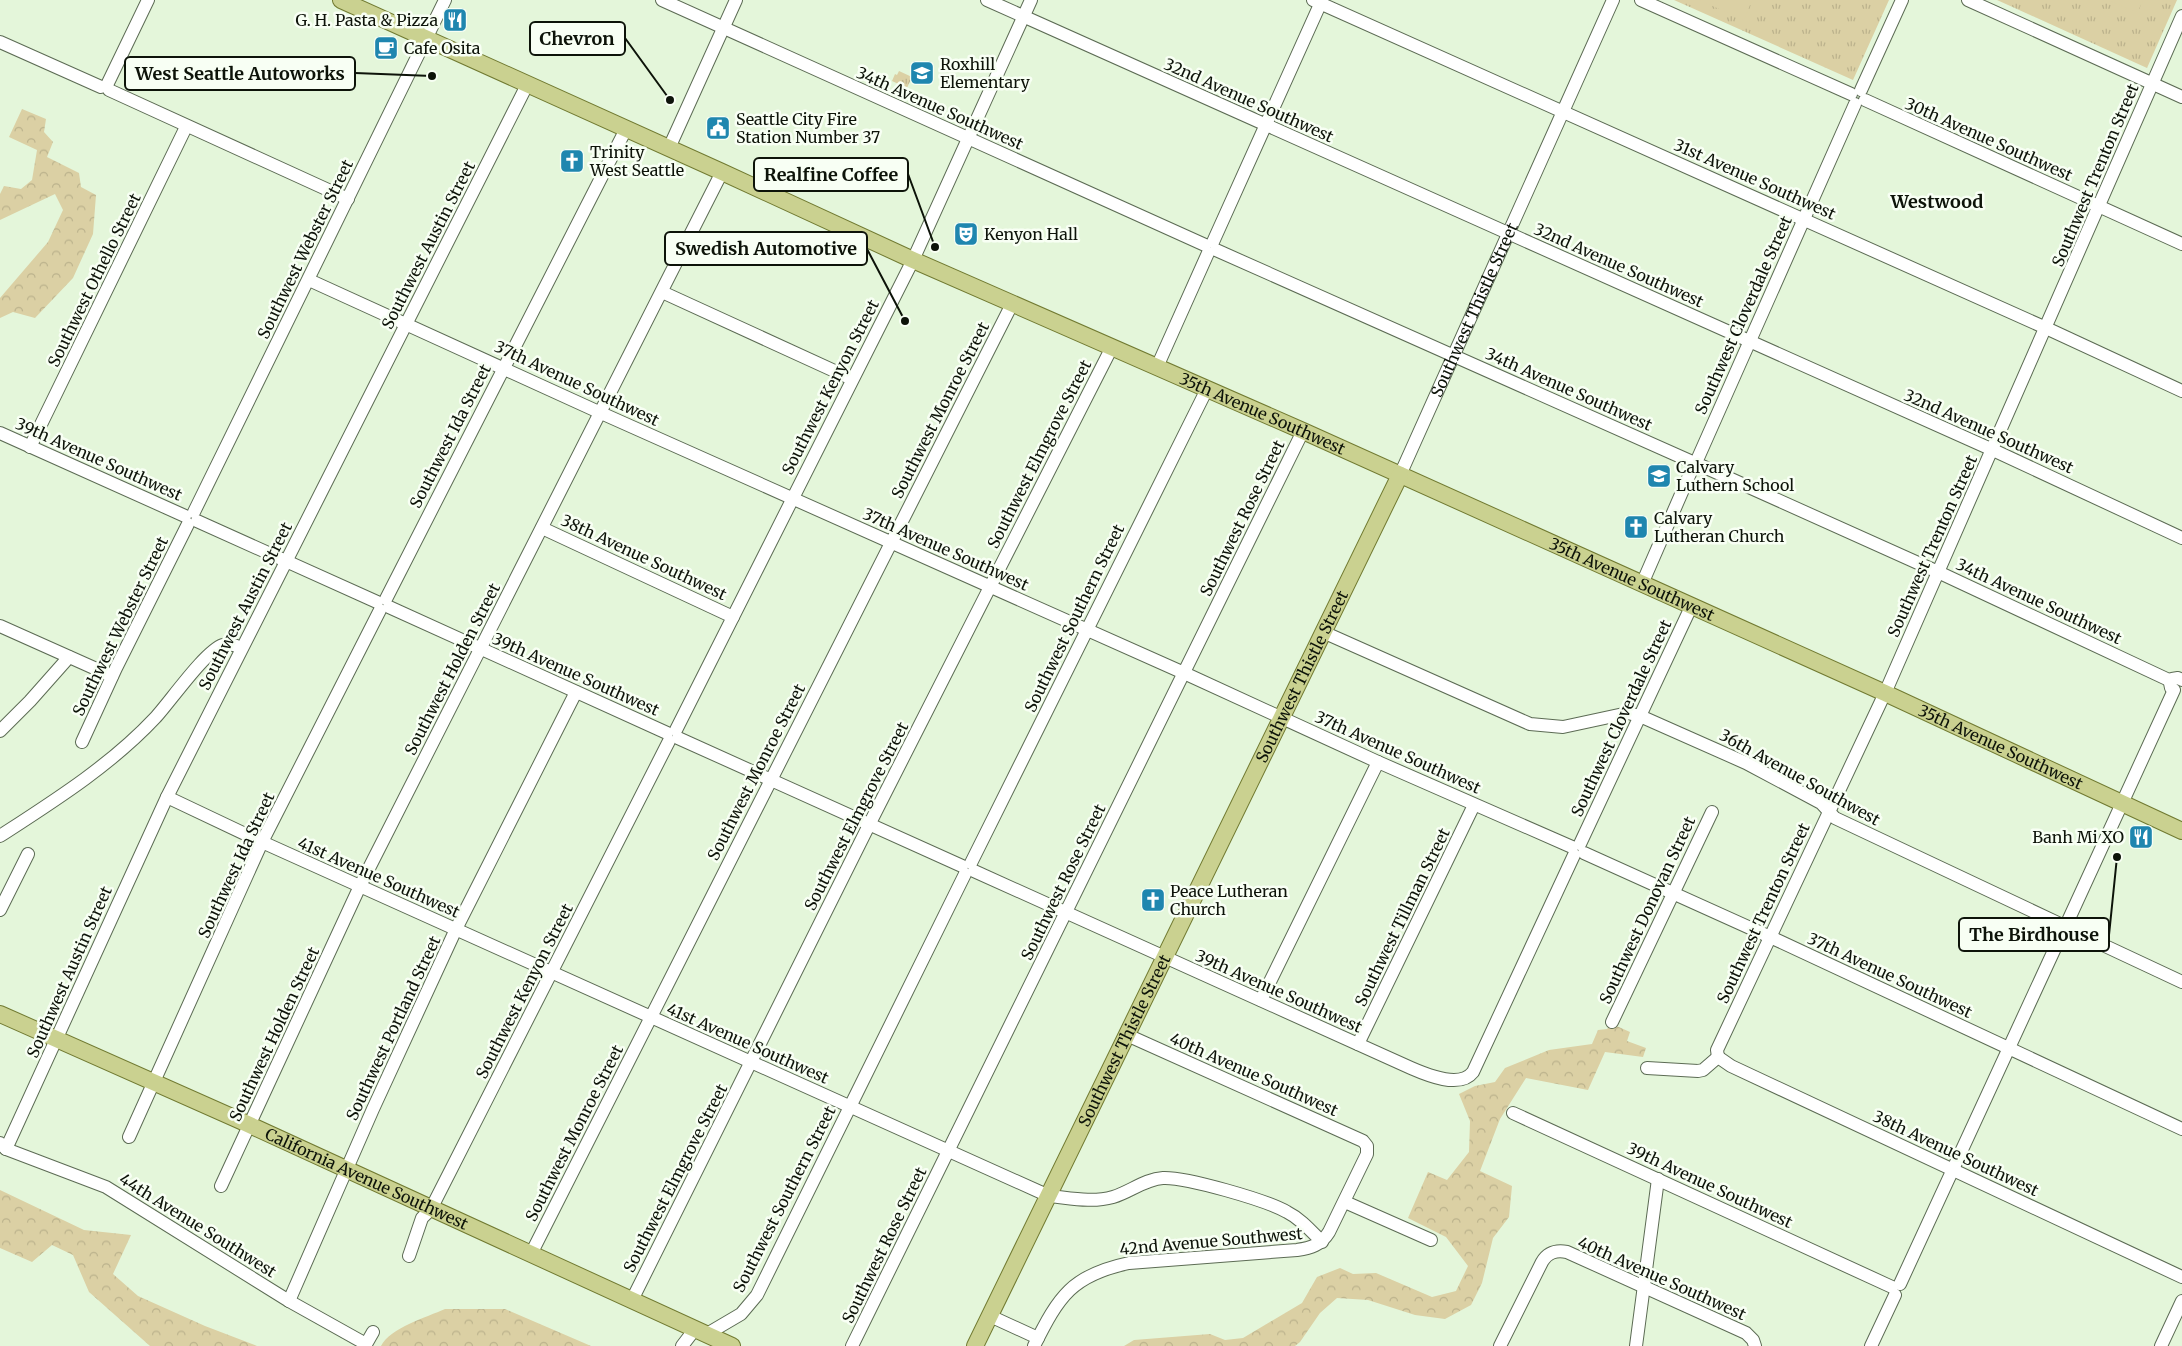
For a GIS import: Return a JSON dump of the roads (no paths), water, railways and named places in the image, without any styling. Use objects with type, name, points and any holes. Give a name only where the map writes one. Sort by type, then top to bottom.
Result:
[{"type":"main road","name":"35th Avenue Southwest","points":[[340,0],[913,260],[1207,388],[1885,693],[2182,831]]},
{"type":"main road","name":"Southwest Thistle Street","points":[[975,1346],[1400,476]]},
{"type":"main road","name":"California Avenue Southwest","points":[[0,1014],[250,1125],[732,1346]]},
{"type":"street","points":[[106,87],[148,0]]},
{"type":"street","name":"Southwest Webster Street","points":[[82,742],[112,676],[309,280],[445,0]]},
{"type":"street","name":"34th Avenue Southwest","points":[[662,0],[2178,681]]},
{"type":"street","points":[[669,148],[736,0]]},
{"type":"street","name":"32nd Avenue Southwest","points":[[987,0],[1993,450],[2182,538]]},
{"type":"street","name":"Southwest Kenyon Street","points":[[409,1256],[422,1218],[431,1209],[673,736],[913,260],[1031,0]]},
{"type":"street","name":"Southwest Thistle Street","points":[[1400,476],[1613,0]]},
{"type":"street","name":"30th Avenue Southwest","points":[[1641,0],[2182,244]]},
{"type":"street","name":"Southwest Cloverdale Street","points":[[1642,584],[1902,0]]},
{"type":"street","points":[[1968,0],[2182,96]]},
{"type":"street","points":[[1157,367],[1266,125],[1318,1]]},
{"type":"street","name":"31st Avenue Southwest","points":[[1318,1],[2182,390]]},
{"type":"street","name":"Southwest Trenton Street","points":[[1718,1057],[1717,1050],[1885,693],[2182,16]]},
{"type":"street","points":[[0,42],[106,87],[186,127],[348,199]]},
{"type":"street","name":"Southwest Austin Street","points":[[2,1147],[56,1039],[167,796],[527,85]]},
{"type":"street","name":"Southwest Othello Street","points":[[30,447],[186,127]]},
{"type":"street","name":"Southwest Ida Street","points":[[129,1138],[262,842],[626,129]]},
{"type":"street","name":"Southwest Holden Street","points":[[221,1186],[360,886],[722,172]]},
{"type":"street","name":"37th Avenue Southwest","points":[[309,280],[890,543],[990,586],[1378,762],[1674,893],[2182,1129]]},
{"type":"street","points":[[662,292],[852,379]]},
{"type":"street","name":"Southwest Monroe Street","points":[[530,1254],[1012,304]]},
{"type":"street","name":"Southwest Elmgrove Street","points":[[632,1300],[869,824],[1112,348]]},
{"type":"street","name":"Southwest Southern Street","points":[[682,1346],[701,1332],[742,1314],[757,1295],[1085,630],[1207,388]]},
{"type":"street","name":"Southwest Rose Street","points":[[852,1346],[1303,431]]},
{"type":"street","name":"39th Avenue Southwest","points":[[0,433],[1358,1044],[1429,1075],[1446,1079],[1465,1079]]},
{"type":"street","name":"38th Avenue Southwest","points":[[542,528],[733,616]]},
{"type":"street","name":"Southwest Cloverdale Street","points":[[1465,1079],[1473,1072],[1691,607]]},
{"type":"street","points":[[0,626],[112,676]]},
{"type":"street","name":"36th Avenue Southwest","points":[[1323,632],[1530,724],[1563,727],[1628,713],[1640,716],[1746,763],[1821,804],[1835,818],[2182,982]]},
{"type":"street","points":[[0,836],[81,781],[127,745],[155,718],[208,657],[220,646],[231,644],[242,648]]},
{"type":"street","points":[[0,731],[69,658]]},
{"type":"street","points":[[1871,1346],[1895,1289],[2010,1048],[2178,681]]},
{"type":"street","name":"Southwest Portland Street","points":[[289,1301],[346,1170],[456,929],[576,692]]},
{"type":"street","points":[[1261,1000],[1378,762]]},
{"type":"street","name":"41st Avenue Southwest","points":[[167,796],[262,842],[1049,1196],[1093,1200],[1104,1199],[1123,1194],[1153,1180],[1182,1180],[1262,1202],[1287,1212],[1301,1222],[1322,1242]]},
{"type":"street","name":"Southwest Tillman Street","points":[[1358,1044],[1474,805]]},
{"type":"street","name":"Southwest Donovan Street","points":[[1612,1022],[1712,812]]},
{"type":"street","points":[[0,910],[28,854]]},
{"type":"street","name":"40th Avenue Southwest","points":[[1127,1034],[1364,1141],[1367,1154],[1345,1202]]},
{"type":"street","points":[[1648,1068],[1698,1071],[1703,1070],[1718,1057]]},
{"type":"street","name":"38th Avenue Southwest","points":[[1718,1057],[1731,1066],[2182,1276]]},
{"type":"street","name":"39th Avenue Southwest","points":[[1514,1113],[1895,1289]]},
{"type":"street","name":"44th Avenue Southwest","points":[[2,1147],[106,1187],[289,1301],[366,1345]]},
{"type":"street","points":[[1636,1346],[1642,1288],[1658,1179]]},
{"type":"street","points":[[1322,1242],[1345,1202],[1431,1240]]},
{"type":"street","name":"42nd Avenue Southwest","points":[[990,1316],[1036,1342],[1050,1313],[1069,1290],[1079,1282],[1110,1267],[1129,1263],[1297,1250],[1314,1247],[1322,1242]]},
{"type":"street","name":"40th Avenue Southwest","points":[[1500,1346],[1542,1262],[1556,1251],[1567,1252],[1642,1288],[1746,1333],[1754,1343]]},
{"type":"street","points":[[2162,1346],[2182,1301]]},
{"type":"street","points":[[366,1345],[373,1332]]},
{"type":"place","name":"G. H. Pasta & Pizza","points":[[455,20]]},
{"type":"place","name":"Cafe Osita","points":[[386,48]]},
{"type":"place","name":"Roxhill Elementary","points":[[922,73]]},
{"type":"place","name":"West Seattle Autoworks","points":[[432,76]]},
{"type":"place","name":"Chevron","points":[[670,100]]},
{"type":"place","name":"Seattle City Fire Station Number 37","points":[[718,128]]},
{"type":"place","name":"Trinity West Seattle","points":[[572,161]]},
{"type":"place","name":"Kenyon Hall","points":[[966,234]]},
{"type":"place","name":"Realfine Coffee","points":[[935,247]]},
{"type":"place","name":"Swedish Automotive","points":[[905,321]]},
{"type":"place","name":"Calvary Luthern School","points":[[1659,476]]},
{"type":"place","name":"Calvary Lutheran Church","points":[[1636,527]]},
{"type":"place","name":"Banh Mi XO","points":[[2141,837]]},
{"type":"place","name":"The Birdhouse","points":[[2117,857]]},
{"type":"place","name":"Peace Lutheran Church","points":[[1153,900]]},
{"type":"district","name":"Westwood","points":[[1937,202]]}]
